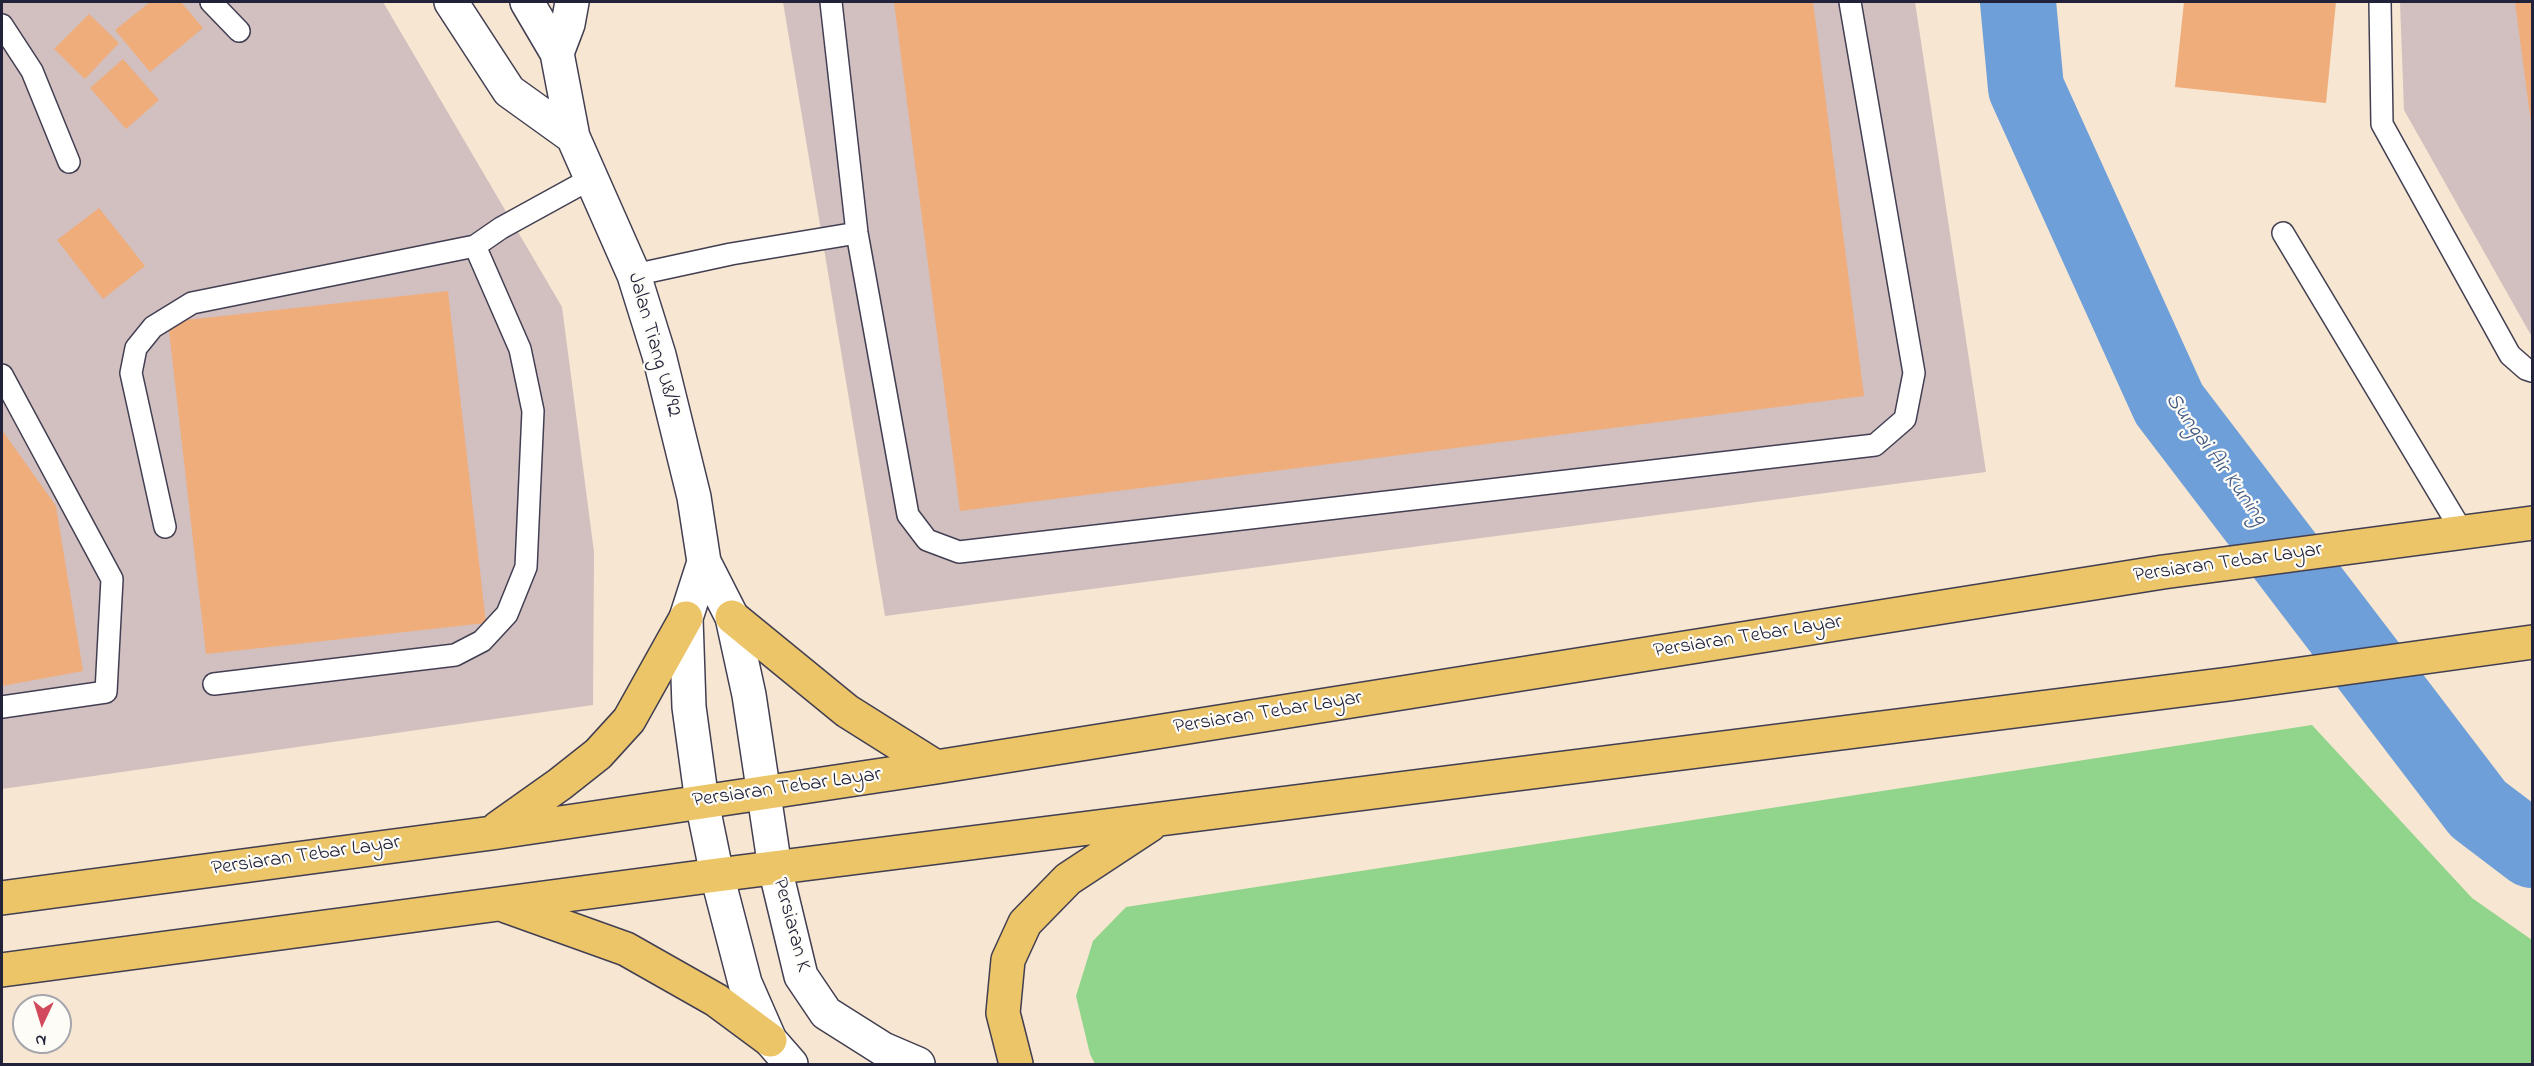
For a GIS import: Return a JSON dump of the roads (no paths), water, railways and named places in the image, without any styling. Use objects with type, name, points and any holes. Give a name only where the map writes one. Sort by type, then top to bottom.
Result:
[{"type":"main road","name":"Persiaran Tebar Layar","points":[[2,898],[492,833],[702,802],[936,767],[2163,572],[2532,523]]},
{"type":"main road","points":[[732,617],[847,711],[936,767]]},
{"type":"main road","points":[[492,833],[598,754],[629,720],[686,618]]},
{"type":"main road","points":[[2,970],[717,875],[2229,684],[2532,642]]},
{"type":"main road","points":[[1016,1065],[1003,1013],[1008,960],[1025,923],[1068,879],[1157,821]]},
{"type":"main road","points":[[501,904],[626,949],[716,1000],[770,1040]]},
{"type":"street","name":"Jalan Tiang U8/92","points":[[527,2],[557,53],[573,137],[634,275],[659,355],[679,435],[694,497],[704,562]]},
{"type":"street","points":[[557,53],[568,24],[572,2]]},
{"type":"street","name":"Jalan Tiang U8/92","points":[[458,4],[509,91],[573,137]]},
{"type":"street","points":[[704,562],[686,618],[689,707],[702,802],[717,875],[745,983],[770,1040],[791,1065]]},
{"type":"street","name":"Persiaran K","points":[[704,562],[732,617],[765,792],[775,868],[801,976],[826,1013],[883,1049],[918,1065]]},
{"type":"lane","points":[[211,2],[239,31]]},
{"type":"lane","points":[[831,2],[857,233],[908,515],[927,540],[959,552],[1875,445],[1905,419],[1914,373],[1850,2]]},
{"type":"lane","points":[[2380,2],[2382,124],[2510,355],[2526,369],[2532,371]]},
{"type":"lane","points":[[2,25],[32,71],[69,162]]},
{"type":"lane","points":[[165,527],[131,374],[136,348],[153,327],[192,303],[476,246],[501,228],[592,178]]},
{"type":"lane","points":[[634,275],[731,254],[857,233]]},
{"type":"lane","points":[[2283,233],[2447,535]]},
{"type":"lane","points":[[214,684],[455,655],[482,641],[507,614],[526,567],[533,411],[520,350],[476,246]]},
{"type":"lane","points":[[2,375],[112,579],[106,692],[2,707]]},
{"type":"waterway","name":"Sungai Air Kuning","points":[[2018,2],[2026,88],[2169,404],[2478,809],[2532,850]]}]
